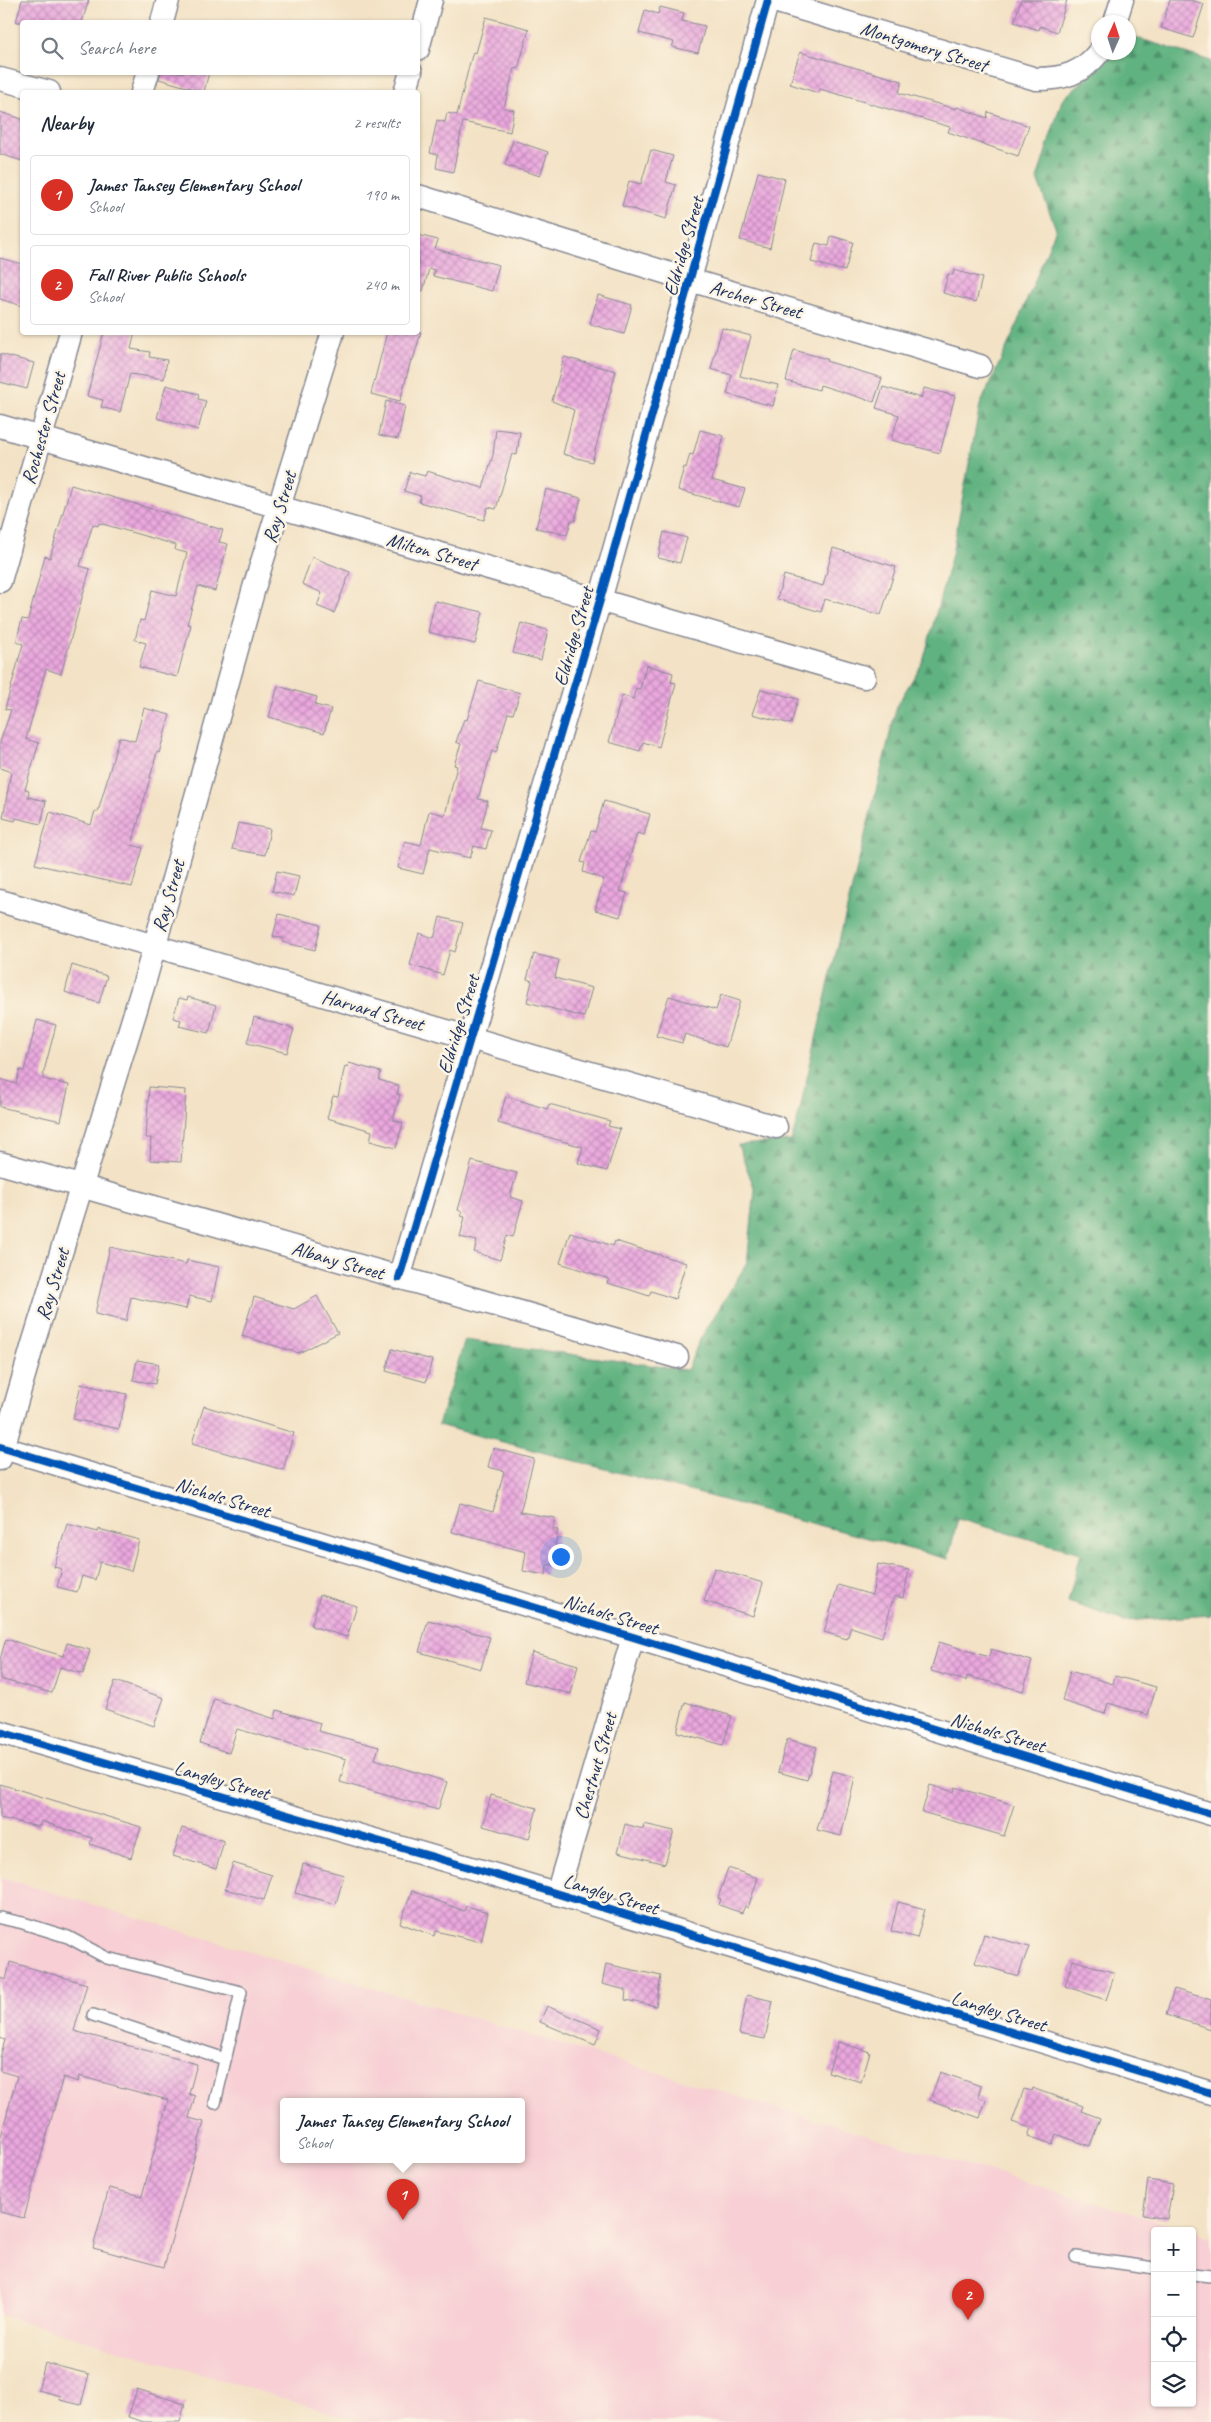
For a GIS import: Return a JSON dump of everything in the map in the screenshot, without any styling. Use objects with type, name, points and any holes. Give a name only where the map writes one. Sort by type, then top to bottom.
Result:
[{"type":"street","points":[[163,20],[168,0]]},
{"type":"street","points":[[420,42],[432,0]]},
{"type":"street","name":"Montgomery Street","points":[[769,0],[1026,77],[1052,79],[1078,72],[1093,60]]},
{"type":"street","name":"Eldridge Street","points":[[399,1278],[600,600],[769,0]]},
{"type":"street","points":[[1117,15],[1122,0]]},
{"type":"street","points":[[143,90],[147,75]]},
{"type":"street","points":[[406,90],[410,75]]},
{"type":"street","points":[[0,79],[41,90]]},
{"type":"street","name":"Archer Street","points":[[420,197],[690,280],[980,366]]},
{"type":"street","name":"Rochester Street","points":[[0,581],[70,335]]},
{"type":"street","name":"Ray Street","points":[[1,1451],[155,945],[254,588],[332,335]]},
{"type":"street","name":"Milton Street","points":[[0,426],[864,677]]},
{"type":"street","name":"Harvard Street","points":[[0,901],[776,1127]]},
{"type":"street","name":"Albany Street","points":[[0,1163],[677,1357]]},
{"type":"street","name":"Nichols Street","points":[[1,1451],[633,1637],[1211,1814]]},
{"type":"street","name":"Chestnut Street","points":[[557,1894],[633,1637]]},
{"type":"street","name":"Langley Street","points":[[0,1732],[557,1894],[1211,2093]]},
{"type":"lane","points":[[0,1918],[68,1937],[107,1958],[240,1992],[215,2104]]},
{"type":"lane","points":[[92,2015],[226,2059]]},
{"type":"lane","points":[[1076,2257],[1151,2267]]},
{"type":"lane","points":[[1196,2274],[1211,2276]]},
{"type":"shaded area","points":[[0,1877],[1177,2227],[1151,2227],[1151,2407],[1196,2407],[1196,2232],[1211,2237],[1211,2422],[363,2422],[0,2315]]},
{"type":"green space","points":[[1136,38],[1211,61],[1211,1615],[1124,1621],[1068,1602],[1080,1553],[958,1519],[948,1559],[438,1425],[465,1340],[687,1370],[699,1341],[747,1263],[755,1190],[738,1145],[791,1141],[797,1122],[828,986],[897,705],[923,662],[952,554],[980,405],[1012,336],[1056,229],[1037,179],[1062,100],[1105,60],[1136,60]]},
{"type":"building","points":[[22,0],[89,0],[83,20],[20,20],[20,22],[16,22]]},
{"type":"building","points":[[1021,0],[1067,0],[1057,32],[1040,26],[1039,30],[1014,22]]},
{"type":"building","points":[[1170,0],[1190,0],[1204,4],[1193,38],[1161,28]]},
{"type":"building","points":[[660,7],[684,13],[682,21],[705,26],[698,53],[672,47],[674,42],[639,33],[645,10],[658,14]]},
{"type":"building","points":[[486,17],[529,29],[518,69],[514,68],[504,108],[514,110],[510,132],[463,122],[453,172],[436,168],[438,155],[430,153],[437,120],[445,122],[447,113],[457,115],[473,52],[476,53]]},
{"type":"building","points":[[800,52],[902,81],[899,93],[956,109],[957,107],[987,118],[988,112],[1029,126],[1018,156],[948,132],[950,127],[820,89],[818,93],[790,84]]},
{"type":"building","points":[[160,75],[208,75],[204,90],[197,90],[159,79]]},
{"type":"building","points":[[0,112],[20,118],[20,160],[0,154]]},
{"type":"building","points":[[513,140],[548,152],[540,176],[505,165]]},
{"type":"building","points":[[651,150],[673,156],[666,182],[676,185],[666,219],[622,206],[629,181],[641,184]]},
{"type":"building","points":[[758,172],[785,179],[770,248],[740,240]]},
{"type":"building","points":[[420,236],[438,240],[435,249],[499,265],[492,291],[433,276],[435,270],[429,269],[423,291],[420,290]]},
{"type":"building","points":[[831,236],[853,242],[845,271],[811,262],[816,243],[829,246]]},
{"type":"building","points":[[0,258],[20,263],[20,305],[0,299]]},
{"type":"building","points":[[954,270],[982,278],[976,302],[943,293],[948,274],[953,275]]},
{"type":"building","points":[[598,295],[632,305],[624,334],[590,324]]},
{"type":"building","points":[[722,328],[751,336],[740,376],[778,385],[773,406],[727,394],[732,375],[711,369]]},
{"type":"building","points":[[421,332],[400,401],[371,394],[386,335],[420,335]]},
{"type":"building","points":[[103,335],[134,335],[131,349],[150,352],[149,357],[167,360],[164,379],[130,374],[120,412],[101,407],[103,400],[87,396]]},
{"type":"building","points":[[794,350],[882,378],[874,402],[820,385],[819,390],[786,381]]},
{"type":"building","points":[[0,354],[34,363],[27,389],[0,382]]},
{"type":"building","points":[[564,357],[616,371],[592,462],[563,454],[574,410],[552,401]]},
{"type":"building","points":[[166,385],[199,394],[198,399],[206,401],[198,430],[157,418]]},
{"type":"building","points":[[883,387],[921,398],[924,388],[955,396],[940,453],[891,440],[899,415],[876,408]]},
{"type":"building","points":[[386,401],[405,406],[398,439],[379,435]]},
{"type":"building","points":[[496,429],[520,432],[517,455],[512,454],[496,509],[488,507],[484,520],[419,502],[421,496],[404,491],[410,472],[425,476],[427,471],[483,488],[493,455]]},
{"type":"building","points":[[700,430],[724,436],[712,480],[745,489],[739,507],[678,490],[684,467],[686,468],[690,454],[693,455]]},
{"type":"building","points":[[71,485],[223,530],[219,542],[228,544],[215,591],[198,586],[187,624],[191,625],[177,677],[139,667],[146,643],[135,640],[140,620],[144,621],[152,590],[176,596],[187,553],[175,550],[176,545],[99,523],[98,526],[93,524],[80,566],[90,569],[61,674],[46,669],[26,739],[39,743],[25,789],[29,790],[28,797],[46,801],[41,824],[16,818],[15,821],[3,818],[11,772],[0,768],[0,742],[11,710],[5,709],[23,644],[16,642],[22,619],[28,620],[45,556],[50,558]]},
{"type":"building","points":[[546,489],[581,498],[575,521],[571,521],[567,535],[536,528]]},
{"type":"building","points":[[664,532],[687,538],[680,563],[658,558]]},
{"type":"building","points":[[833,548],[896,567],[881,615],[825,599],[821,612],[777,599],[784,575],[823,586]]},
{"type":"building","points":[[312,557],[350,572],[334,613],[317,606],[322,593],[302,584]]},
{"type":"building","points":[[435,601],[483,612],[475,644],[428,632]]},
{"type":"building","points":[[521,623],[548,630],[541,660],[513,653]]},
{"type":"building","points":[[646,665],[673,673],[671,682],[676,683],[659,747],[643,742],[640,751],[609,742],[622,695],[633,699],[636,688],[640,689]]},
{"type":"building","points":[[479,681],[520,693],[513,714],[508,713],[496,753],[492,751],[478,799],[488,801],[481,828],[491,830],[486,849],[474,846],[470,858],[430,848],[423,874],[398,868],[405,841],[421,845],[429,811],[445,815],[457,766],[454,765],[461,744],[456,742],[464,719],[467,720]]},
{"type":"building","points":[[278,686],[317,697],[315,705],[331,709],[324,733],[269,717]]},
{"type":"building","points":[[761,689],[798,699],[791,724],[752,714]]},
{"type":"building","points":[[144,708],[170,715],[159,753],[157,752],[132,845],[143,848],[132,887],[35,864],[50,812],[91,825],[95,811],[98,812],[119,737],[135,741]]},
{"type":"building","points":[[604,801],[650,814],[644,835],[637,833],[620,891],[627,893],[620,917],[595,910],[604,879],[583,872],[585,863],[581,862],[591,831],[595,832]]},
{"type":"building","points":[[238,823],[270,829],[265,855],[232,849]]},
{"type":"building","points":[[277,871],[299,876],[294,896],[272,891]]},
{"type":"building","points":[[279,914],[321,925],[315,950],[282,942],[284,939],[273,936]]},
{"type":"building","points":[[440,917],[463,923],[455,952],[450,950],[443,975],[410,965],[419,933],[434,938]]},
{"type":"building","points":[[534,954],[559,960],[555,978],[592,988],[584,1017],[527,1002],[532,981],[527,979]]},
{"type":"building","points":[[72,965],[107,976],[99,1003],[65,992]]},
{"type":"building","points":[[721,995],[740,1001],[726,1047],[685,1034],[682,1043],[656,1036],[669,996],[716,1010]]},
{"type":"building","points":[[188,997],[216,1005],[209,1033],[179,1026],[181,1020],[173,1018],[179,998],[187,1000]]},
{"type":"building","points":[[254,1017],[294,1029],[287,1053],[247,1043]]},
{"type":"building","points":[[37,1020],[56,1025],[43,1079],[69,1085],[61,1121],[0,1107],[0,1079],[16,1084],[20,1070],[24,1071]]},
{"type":"building","points":[[349,1063],[381,1072],[379,1080],[399,1086],[397,1094],[400,1095],[393,1120],[403,1123],[396,1148],[370,1141],[372,1131],[327,1118],[333,1096],[338,1097],[345,1066],[348,1067]]},
{"type":"building","points":[[149,1087],[186,1090],[181,1162],[150,1160],[151,1138],[146,1138]]},
{"type":"building","points":[[506,1096],[547,1109],[549,1104],[610,1121],[608,1126],[620,1129],[607,1171],[578,1163],[583,1147],[498,1123]]},
{"type":"building","points":[[472,1161],[517,1173],[510,1197],[523,1201],[513,1237],[507,1235],[500,1260],[474,1252],[477,1241],[460,1237],[465,1217],[461,1216],[462,1212],[458,1210]]},
{"type":"building","points":[[570,1232],[613,1246],[615,1241],[686,1263],[675,1299],[651,1291],[649,1296],[607,1283],[609,1279],[560,1263]]},
{"type":"building","points":[[110,1247],[186,1264],[187,1260],[219,1267],[212,1301],[189,1296],[186,1309],[131,1297],[126,1321],[95,1314]]},
{"type":"building","points":[[317,1296],[338,1333],[299,1353],[242,1336],[254,1297],[294,1309]]},
{"type":"building","points":[[392,1349],[432,1360],[426,1382],[386,1371]]},
{"type":"building","points":[[137,1360],[159,1364],[155,1384],[133,1380]]},
{"type":"building","points":[[81,1384],[127,1394],[119,1429],[73,1419]]},
{"type":"building","points":[[204,1406],[294,1433],[283,1470],[192,1443]]},
{"type":"building","points":[[493,1448],[534,1459],[520,1512],[555,1518],[553,1529],[558,1530],[552,1565],[547,1565],[546,1575],[523,1571],[526,1552],[452,1532],[460,1503],[493,1512],[504,1471],[488,1467]]},
{"type":"building","points":[[67,1524],[98,1532],[99,1529],[139,1540],[131,1571],[100,1562],[95,1580],[82,1576],[77,1592],[57,1587],[62,1569],[54,1567]]},
{"type":"building","points":[[878,1564],[909,1570],[903,1598],[894,1596],[882,1637],[851,1627],[847,1639],[824,1632],[838,1585],[872,1595]]},
{"type":"building","points":[[714,1568],[763,1583],[753,1616],[704,1601]]},
{"type":"building","points":[[320,1595],[357,1606],[347,1637],[311,1626]]},
{"type":"building","points":[[428,1620],[490,1637],[481,1669],[419,1652]]},
{"type":"building","points":[[6,1639],[63,1656],[67,1643],[90,1650],[83,1674],[60,1667],[52,1693],[0,1679],[0,1659]]},
{"type":"building","points":[[939,1642],[989,1657],[991,1649],[1032,1661],[1023,1691],[967,1676],[966,1681],[931,1671]]},
{"type":"building","points":[[532,1652],[578,1665],[571,1694],[524,1682]]},
{"type":"building","points":[[1070,1671],[1113,1684],[1115,1676],[1156,1687],[1148,1715],[1108,1703],[1105,1714],[1062,1701]]},
{"type":"building","points":[[115,1681],[164,1698],[154,1726],[105,1709]]},
{"type":"building","points":[[214,1699],[275,1719],[277,1710],[320,1723],[318,1731],[379,1747],[375,1759],[447,1782],[438,1810],[340,1782],[346,1759],[237,1729],[229,1753],[200,1743]]},
{"type":"building","points":[[685,1702],[732,1716],[723,1745],[677,1732]]},
{"type":"building","points":[[787,1739],[817,1747],[807,1780],[778,1772]]},
{"type":"building","points":[[833,1771],[855,1777],[841,1836],[817,1830]]},
{"type":"building","points":[[0,1784],[141,1827],[131,1858],[90,1844],[92,1838],[41,1821],[39,1827],[0,1818]]},
{"type":"building","points":[[930,1785],[954,1792],[955,1787],[1014,1805],[1004,1836],[922,1812]]},
{"type":"building","points":[[491,1795],[537,1808],[529,1839],[483,1826]]},
{"type":"building","points":[[625,1824],[643,1829],[644,1824],[674,1831],[665,1864],[618,1852]]},
{"type":"building","points":[[182,1828],[224,1841],[216,1869],[173,1856]]},
{"type":"building","points":[[233,1863],[272,1875],[264,1900],[225,1889]]},
{"type":"building","points":[[303,1864],[344,1875],[336,1904],[295,1893]]},
{"type":"building","points":[[728,1868],[758,1878],[748,1908],[745,1906],[742,1913],[719,1905],[721,1899],[718,1898]]},
{"type":"building","points":[[412,1891],[464,1911],[466,1906],[488,1912],[481,1942],[436,1931],[434,1936],[400,1923]]},
{"type":"building","points":[[898,1902],[925,1909],[917,1938],[891,1931]]},
{"type":"building","points":[[984,1934],[1029,1947],[1018,1976],[975,1963]]},
{"type":"building","points":[[1073,1960],[1115,1973],[1106,2000],[1065,1986]]},
{"type":"building","points":[[10,1962],[87,1984],[74,2031],[197,2064],[189,2094],[195,2096],[189,2118],[204,2122],[164,2267],[93,2248],[109,2188],[142,2196],[168,2100],[79,2076],[78,2082],[63,2077],[24,2218],[0,2212],[0,2140],[17,2076],[0,2071],[0,2058],[5,2040],[0,2038],[0,1978],[6,1980]]},
{"type":"building","points":[[606,1964],[661,1976],[656,2006],[625,2000],[626,1990],[602,1984]]},
{"type":"building","points":[[1174,1989],[1211,2000],[1211,2029],[1166,2015]]},
{"type":"building","points":[[747,1995],[773,2001],[765,2039],[739,2034]]},
{"type":"building","points":[[547,2006],[601,2029],[595,2045],[540,2022]]},
{"type":"building","points":[[838,2042],[870,2052],[861,2082],[828,2072]]},
{"type":"building","points":[[940,2072],[981,2086],[978,2097],[986,2100],[980,2118],[930,2100]]},
{"type":"building","points":[[1032,2088],[1083,2106],[1081,2111],[1100,2118],[1090,2146],[1056,2134],[1052,2144],[1028,2136],[1031,2128],[1012,2122],[1024,2089],[1031,2091]]},
{"type":"building","points":[[1148,2180],[1173,2184],[1167,2219],[1143,2215]]},
{"type":"building","points":[[45,2363],[89,2374],[81,2405],[60,2400],[61,2396],[38,2390]]},
{"type":"building","points":[[137,2389],[185,2404],[180,2422],[144,2422],[128,2417]]},
{"type":"cycle path","points":[[399,1278],[600,600],[768,0]]},
{"type":"cycle path","points":[[0,1447],[633,1637],[1211,1814]]},
{"type":"cycle path","points":[[0,1732],[499,1876],[1211,2093]]},
{"type":"place","name":"James Tansey Elementary School","points":[[403,2220]]},
{"type":"place","name":"Fall River Public Schools","points":[[968,2320]]}]
